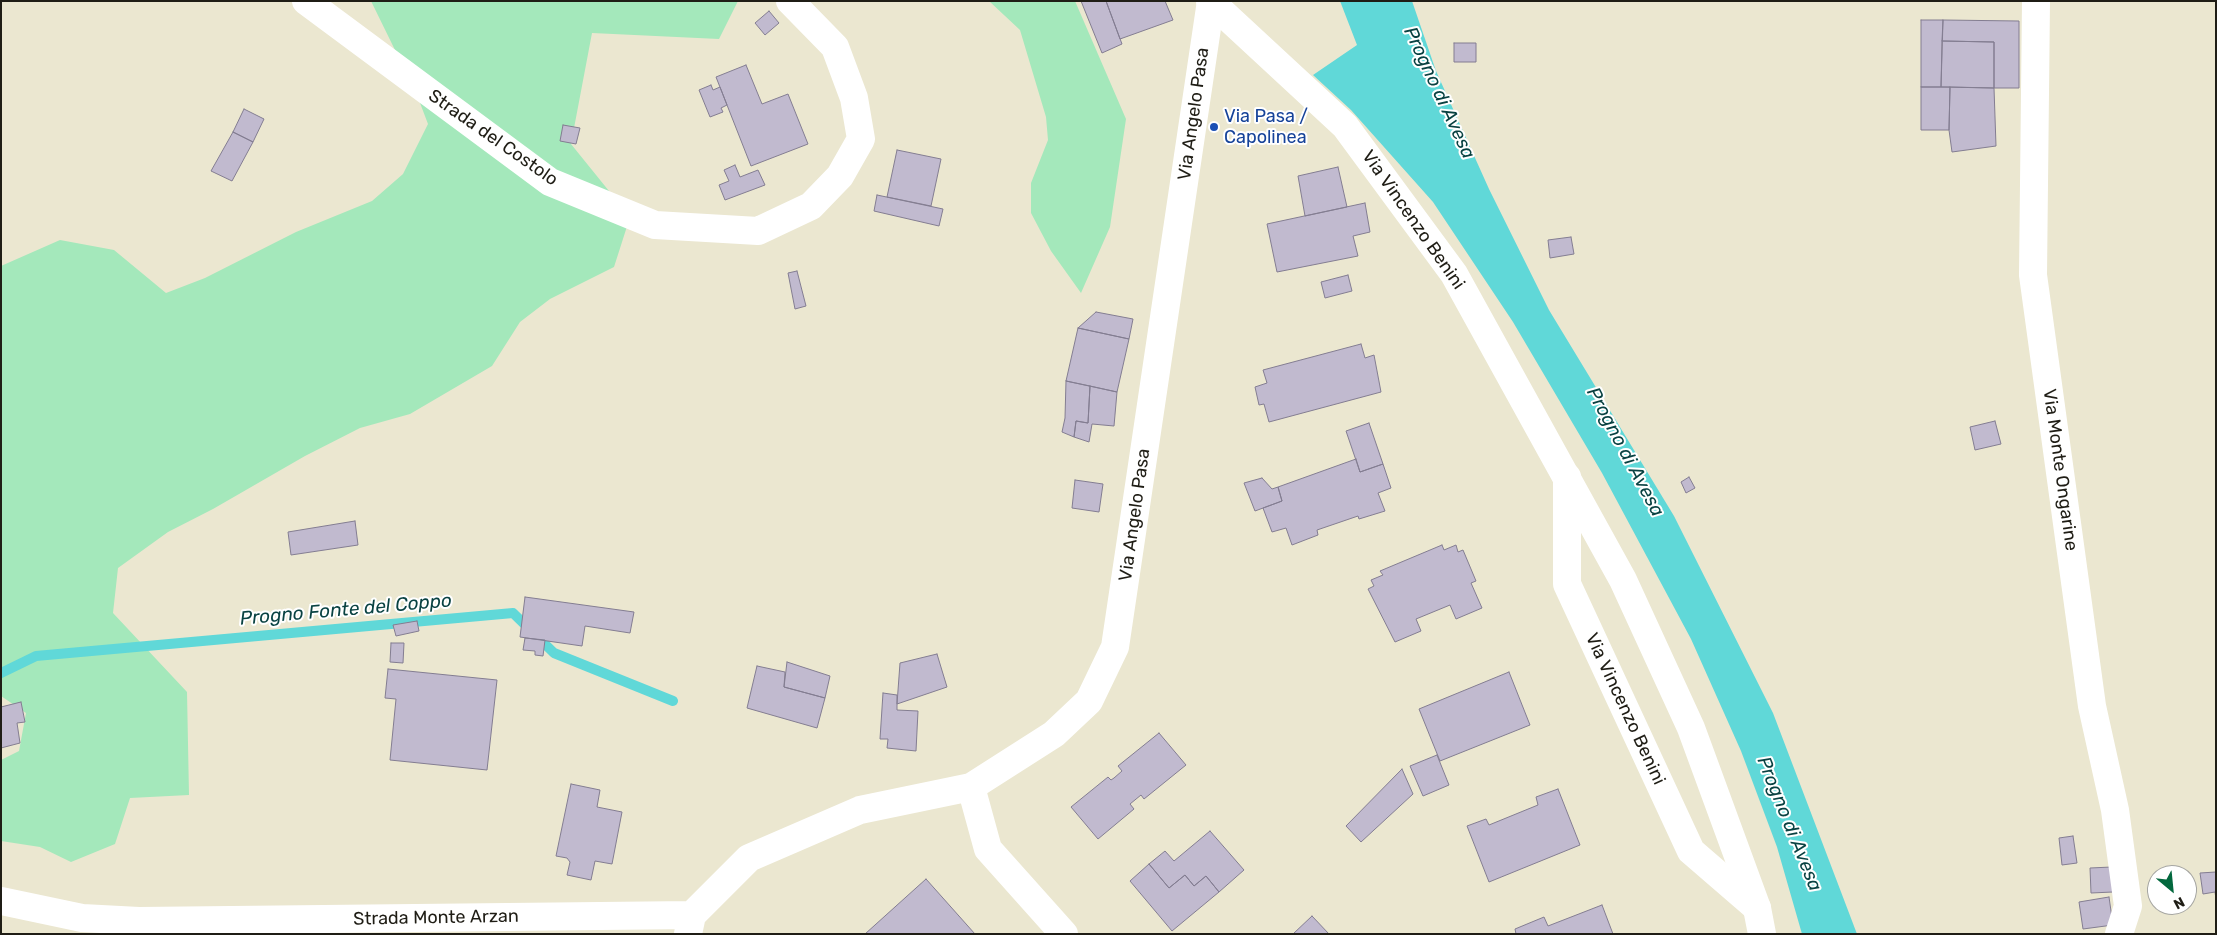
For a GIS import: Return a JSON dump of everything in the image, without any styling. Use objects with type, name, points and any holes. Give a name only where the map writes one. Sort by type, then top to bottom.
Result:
[{"type":"street","name":"Strada del Costolo","points":[[306,1],[550,182],[655,225],[758,230],[811,206],[840,176],[861,139],[854,98],[835,47],[790,1]]},
{"type":"street","name":"Via Vincenzo Benini","points":[[1210,1],[1345,126],[1454,274],[1623,580],[1691,728],[1760,921]]},
{"type":"street","name":"Via Angelo Pasa","points":[[971,787],[1054,734],[1089,701],[1115,647],[1210,1]]},
{"type":"street","name":"Via Monte Ongarine","points":[[2036,1],[2033,275],[2092,706],[2115,810],[2128,906],[2119,934]]},
{"type":"street","name":"Via Vincenzo Benini","points":[[1567,477],[1567,584],[1691,851],[1760,921]]},
{"type":"street","name":"Strada Monte Arzan","points":[[1,901],[82,918],[139,921],[690,925],[749,858],[860,810],[971,787]]},
{"type":"street","points":[[971,787],[988,849],[1064,934]]},
{"type":"green space","points":[[371,1],[738,1],[719,39],[592,33],[571,144],[630,217],[614,267],[550,299],[520,322],[492,366],[410,414],[360,428],[305,456],[213,509],[168,532],[118,568],[113,613],[187,692],[189,795],[130,798],[115,844],[71,862],[40,847],[1,841],[1,760],[19,751],[26,713],[1,696],[1,266],[60,240],[114,250],[166,293],[205,278],[296,232],[372,201],[403,174],[428,124],[417,95]]},
{"type":"green space","points":[[989,1],[1075,1],[1126,119],[1110,227],[1081,293],[1051,251],[1031,213],[1031,183],[1048,140],[1046,117],[1020,30]]},
{"type":"water","name":"Progno di Avesa","points":[[1340,1],[1412,1],[1436,71],[1489,189],[1549,310],[1674,516],[1773,713],[1857,934],[1802,934],[1777,847],[1741,751],[1691,639],[1602,473],[1513,322],[1433,202],[1351,110],[1313,75],[1357,45]]},
{"type":"building","points":[[1081,1],[1106,1],[1122,44],[1102,53]]},
{"type":"building","points":[[1106,1],[1165,1],[1173,20],[1120,39]]},
{"type":"building","points":[[769,11],[779,23],[765,35],[755,23]]},
{"type":"building","points":[[1921,20],[1943,20],[1941,87],[1921,87]]},
{"type":"building","points":[[1943,20],[2019,21],[2019,88],[1994,88],[1994,42],[1942,41]]},
{"type":"building","points":[[1942,41],[1994,42],[1994,88],[1941,87]]},
{"type":"building","points":[[1454,43],[1476,43],[1476,62],[1454,62]]},
{"type":"building","points":[[746,65],[762,104],[788,94],[808,144],[751,166],[716,77]]},
{"type":"building","points":[[711,85],[713,90],[720,87],[727,105],[721,108],[723,112],[710,117],[699,90]]},
{"type":"building","points":[[1921,87],[1950,87],[1949,130],[1921,130]]},
{"type":"building","points":[[1950,87],[1994,88],[1996,146],[1952,152],[1949,130]]},
{"type":"building","points":[[244,109],[264,119],[253,142],[233,132]]},
{"type":"building","points":[[563,125],[580,128],[576,144],[560,141]]},
{"type":"building","points":[[233,132],[253,142],[232,181],[211,171]]},
{"type":"building","points":[[897,150],[941,159],[931,206],[887,197]]},
{"type":"building","points":[[735,165],[740,177],[758,170],[765,185],[725,200],[719,185],[729,181],[724,170]]},
{"type":"building","points":[[1338,167],[1347,207],[1305,216],[1298,176]]},
{"type":"building","points":[[877,195],[943,209],[939,226],[874,211]]},
{"type":"building","points":[[1365,203],[1370,232],[1353,236],[1358,256],[1277,272],[1267,224]]},
{"type":"building","points":[[1571,237],[1574,254],[1550,258],[1548,240]]},
{"type":"building","points":[[797,271],[806,306],[795,309],[788,273]]},
{"type":"building","points":[[1348,275],[1352,291],[1325,298],[1321,282]]},
{"type":"building","points":[[1096,312],[1133,319],[1129,339],[1078,328]]},
{"type":"building","points":[[1078,328],[1129,339],[1117,392],[1066,381]]},
{"type":"building","points":[[1361,344],[1365,358],[1374,355],[1381,392],[1269,422],[1264,404],[1259,405],[1255,387],[1267,383],[1263,370]]},
{"type":"building","points":[[1066,381],[1090,386],[1088,423],[1076,421],[1074,437],[1062,432],[1065,418]]},
{"type":"building","points":[[1090,386],[1117,392],[1114,426],[1092,424],[1089,442],[1074,437],[1076,421],[1088,423]]},
{"type":"building","points":[[1995,421],[2001,444],[1975,450],[1970,427]]},
{"type":"building","points":[[1369,423],[1383,464],[1360,472],[1346,431]]},
{"type":"building","points":[[1356,459],[1360,472],[1383,464],[1391,488],[1378,493],[1385,511],[1359,519],[1358,516],[1317,530],[1318,535],[1292,545],[1286,528],[1272,532],[1263,508],[1282,501],[1278,487]]},
{"type":"building","points":[[1689,477],[1695,488],[1686,493],[1681,482]]},
{"type":"building","points":[[1262,478],[1272,489],[1278,487],[1282,501],[1255,511],[1244,483]]},
{"type":"building","points":[[1075,480],[1103,484],[1099,512],[1072,508]]},
{"type":"building","points":[[355,521],[358,545],[291,555],[288,532]]},
{"type":"building","points":[[1442,545],[1444,550],[1456,545],[1458,552],[1463,550],[1476,581],[1471,583],[1482,608],[1456,619],[1450,605],[1416,619],[1421,631],[1395,642],[1368,589],[1374,586],[1371,580],[1383,575],[1380,571]]},
{"type":"building","points":[[525,597],[634,612],[630,633],[585,626],[582,646],[520,637]]},
{"type":"building","points":[[417,621],[419,631],[396,636],[393,625]]},
{"type":"building","points":[[525,638],[545,640],[543,656],[535,655],[535,651],[523,650]]},
{"type":"building","points":[[391,643],[404,643],[403,663],[390,662]]},
{"type":"building","points":[[937,654],[947,687],[897,704],[900,663]]},
{"type":"building","points":[[787,662],[830,676],[825,698],[784,687]]},
{"type":"building","points":[[757,666],[785,672],[784,687],[825,698],[817,728],[747,708]]},
{"type":"building","points":[[388,669],[497,680],[487,770],[390,760],[396,699],[385,698]]},
{"type":"building","points":[[1509,672],[1530,725],[1440,761],[1419,709]]},
{"type":"building","points":[[883,693],[897,695],[897,710],[918,711],[916,751],[887,748],[888,739],[880,739]]},
{"type":"building","points":[[21,702],[25,722],[17,723],[20,743],[1,748],[1,707]]},
{"type":"building","points":[[1159,733],[1186,765],[1144,799],[1141,795],[1130,804],[1134,809],[1098,839],[1071,807],[1108,777],[1111,780],[1114,778],[1122,771],[1118,766]]},
{"type":"building","points":[[1437,755],[1449,785],[1423,796],[1410,766]]},
{"type":"building","points":[[1402,769],[1413,794],[1361,842],[1346,826]]},
{"type":"building","points":[[571,784],[600,790],[597,807],[622,812],[612,864],[595,861],[591,880],[567,875],[570,862],[567,858],[556,856]]},
{"type":"building","points":[[1558,789],[1580,845],[1489,882],[1467,826],[1486,819],[1489,825],[1538,805],[1536,797]]},
{"type":"building","points":[[1210,831],[1244,870],[1219,892],[1206,876],[1194,886],[1185,875],[1169,888],[1149,864],[1165,851],[1174,861]]},
{"type":"building","points":[[2073,836],[2077,863],[2062,865],[2059,838]]},
{"type":"building","points":[[1149,864],[1169,888],[1185,875],[1194,886],[1206,876],[1219,892],[1172,931],[1130,881]]},
{"type":"building","points":[[2112,867],[2113,892],[2091,893],[2090,868]]},
{"type":"building","points":[[2216,872],[2216,899],[2215,892],[2203,894],[2200,873]]},
{"type":"building","points":[[926,879],[975,934],[865,934]]},
{"type":"building","points":[[2109,897],[2113,925],[2083,929],[2079,902]]},
{"type":"building","points":[[1602,905],[1613,934],[1516,934],[1515,929],[1544,917],[1548,926]]},
{"type":"building","points":[[1312,916],[1329,934],[1293,934]]},
{"type":"waterway","name":"Progno Fonte del Coppo","points":[[1,673],[36,656],[513,613],[554,653],[673,701]]},
{"type":"place","name":"Via Pasa / Capolinea","points":[[1214,127]]}]
